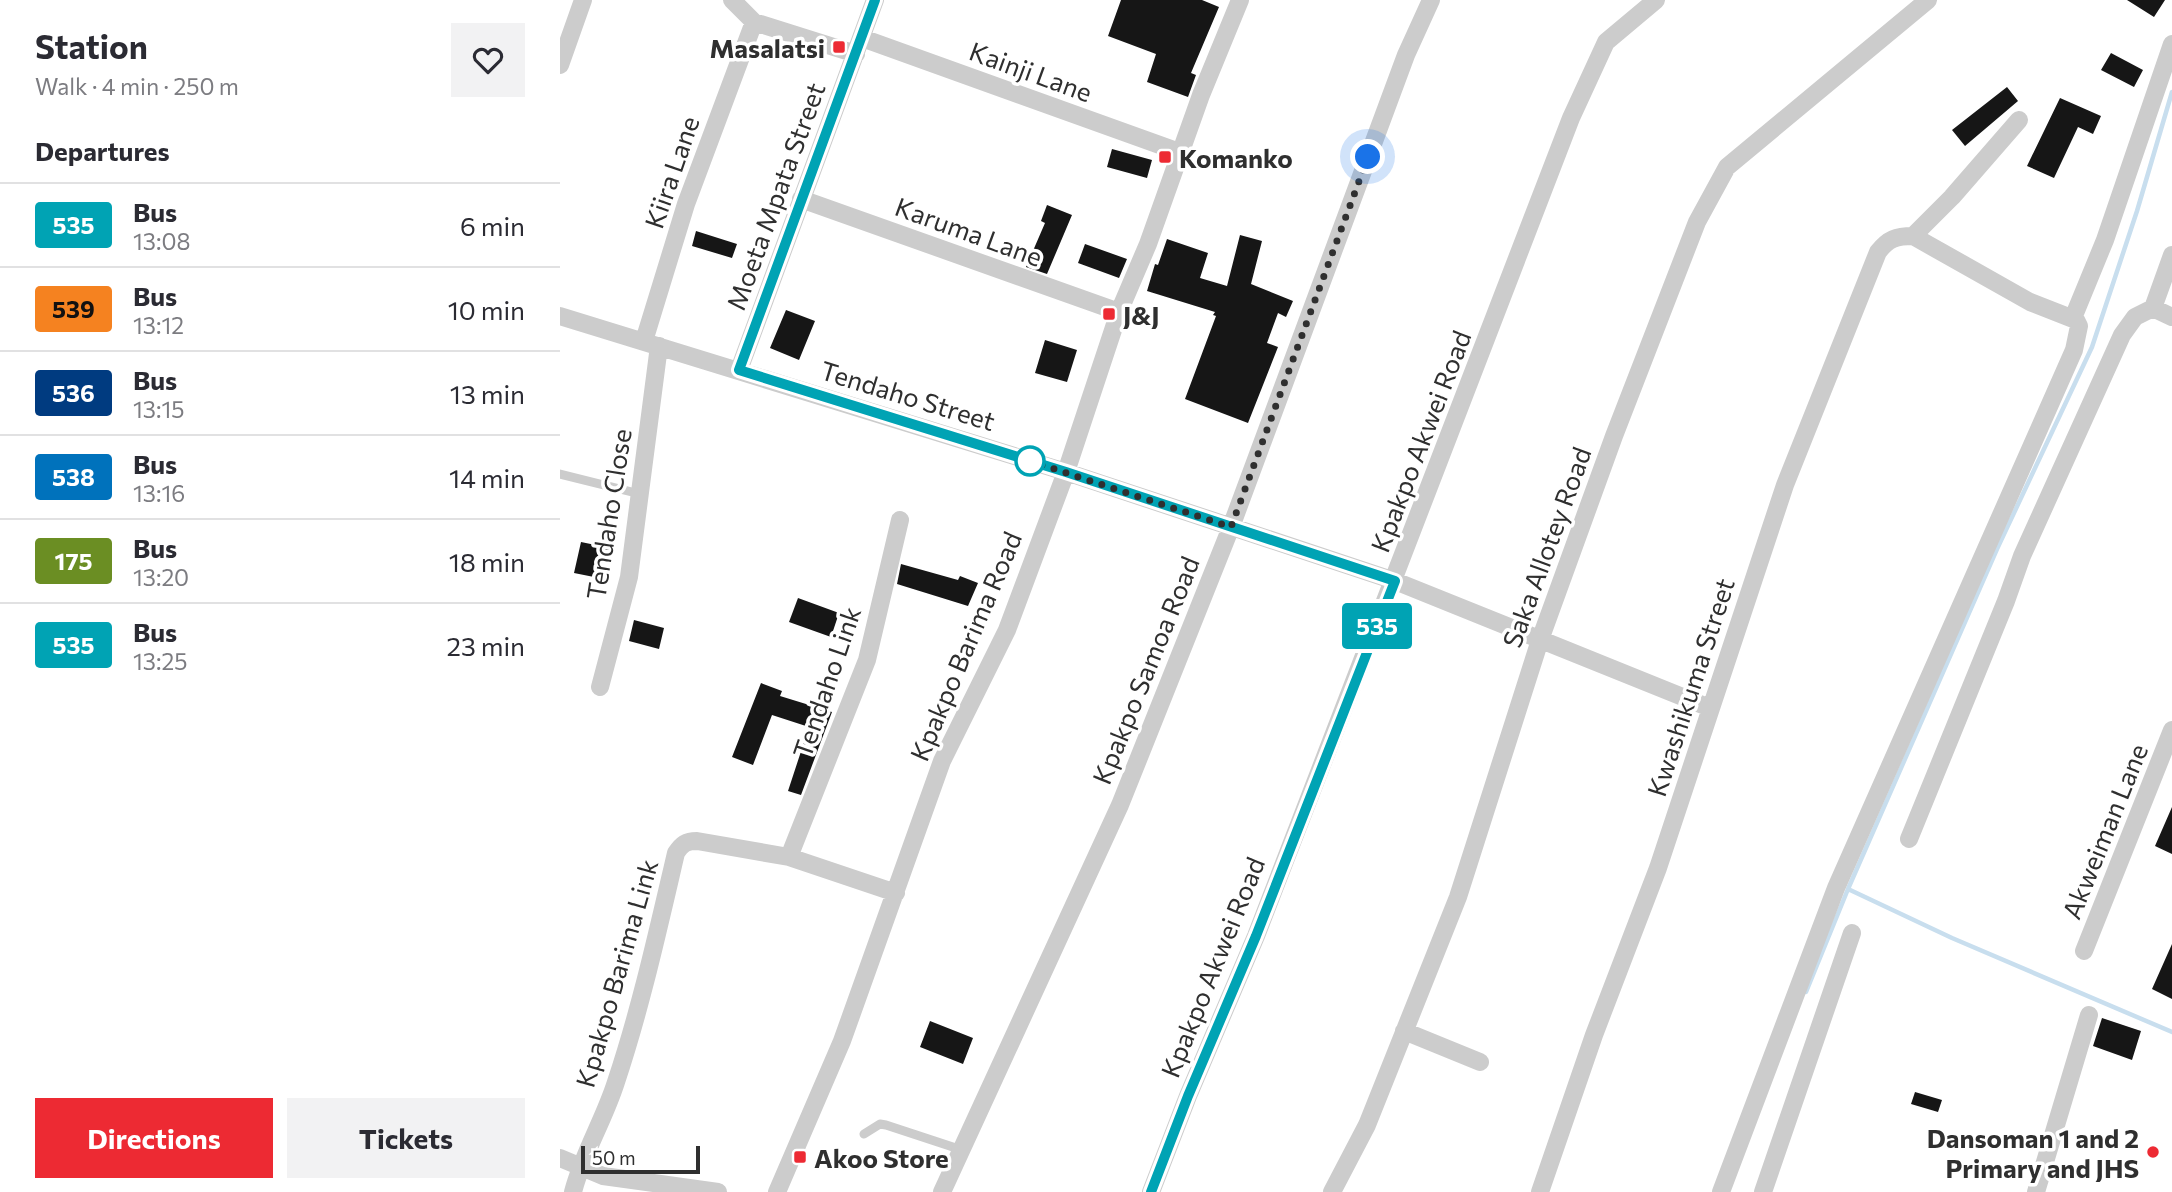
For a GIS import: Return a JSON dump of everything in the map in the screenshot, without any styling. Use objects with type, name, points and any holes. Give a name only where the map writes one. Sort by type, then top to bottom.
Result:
[{"type":"street","points":[[560,65],[583,0]]},
{"type":"street","points":[[732,0],[754,22]]},
{"type":"street","name":"Moeta Mpata Street","points":[[739,370],[875,0]]},
{"type":"street","name":"Kpakpo Barima Road","points":[[777,1192],[842,1041],[942,761],[1007,630],[1066,472],[1119,312],[1240,0]]},
{"type":"street","name":"Kpakpo Samoa Road","points":[[942,1192],[1120,805],[1231,527],[1406,55],[1431,0]]},
{"type":"street","name":"Kpakpo Akwei Road","points":[[1151,1192],[1188,1096],[1256,936],[1395,581],[1571,118],[1599,54],[1615,34],[1656,0]]},
{"type":"street","name":"Saka Allotey Road","points":[[1332,1192],[1367,1125],[1458,897],[1540,640],[1614,436],[1697,222],[1713,190],[1727,167],[1928,0]]},
{"type":"street","name":"Kainji Lane","points":[[754,22],[859,46],[1182,153]]},
{"type":"street","name":"Kiira Lane","points":[[652,343],[686,204],[754,22]]},
{"type":"street","points":[[2073,318],[2105,240],[2172,44]]},
{"type":"street","points":[[1721,1192],[1836,888],[2074,351],[2079,326],[2073,318],[2030,302],[1919,239],[2020,120]]},
{"type":"street","name":"Karuma Lane","points":[[801,200],[1119,312]]},
{"type":"street","name":"Kwashikuma Street","points":[[1540,1192],[1594,1035],[1658,868],[1785,485],[1878,252],[1886,242],[1898,236],[1919,239]]},
{"type":"street","points":[[1909,839],[2022,556],[2122,335],[2135,317],[2153,307],[2172,255]]},
{"type":"street","points":[[2153,307],[2172,317]]},
{"type":"street","name":"Tendaho Street","points":[[560,316],[1066,472],[1395,581],[1710,708]]},
{"type":"street","name":"Tendaho Close","points":[[600,687],[629,577],[640,494],[652,343]]},
{"type":"street","name":"Tendaho Link","points":[[789,857],[867,660],[900,520]]},
{"type":"street","name":"Akweiman Lane","points":[[2084,951],[2172,730]]},
{"type":"street","name":"Kpakpo Barima Link","points":[[573,1192],[580,1165],[619,1074],[637,1013],[676,853],[681,846],[688,841],[697,841],[789,857],[895,893]]},
{"type":"street","points":[[1763,1192],[1852,933]]},
{"type":"street","points":[[2036,1192],[2088,1014]]},
{"type":"street","points":[[1404,1031],[1480,1062]]},
{"type":"street","points":[[560,1158],[603,1176],[718,1192]]},
{"type":"lane","points":[[560,474],[640,494]]},
{"type":"lane","points":[[864,1133],[880,1124],[886,1125],[962,1150]]},
{"type":"building","points":[[1121,0],[1202,0],[1219,7],[1191,73],[1196,75],[1188,97],[1147,82],[1156,54],[1108,36]]},
{"type":"building","points":[[2127,0],[2165,0],[2154,17]]},
{"type":"building","points":[[2111,53],[2143,70],[2134,87],[2101,70]]},
{"type":"building","points":[[2007,87],[2018,101],[1965,146],[1952,130]]},
{"type":"building","points":[[2060,98],[2101,116],[2093,134],[2078,127],[2054,178],[2027,166]]},
{"type":"building","points":[[1112,149],[1152,160],[1147,178],[1107,167]]},
{"type":"building","points":[[1047,205],[1072,215],[1047,274],[1026,267],[1045,223],[1041,221]]},
{"type":"building","points":[[696,231],[737,244],[732,258],[692,246]]},
{"type":"building","points":[[1240,235],[1262,241],[1251,284],[1293,301],[1286,317],[1278,313],[1267,343],[1278,347],[1248,423],[1185,399],[1216,316],[1213,315],[1215,312],[1147,291],[1155,264],[1158,265],[1167,239],[1208,253],[1200,278],[1227,286]]},
{"type":"building","points":[[1085,244],[1127,259],[1119,278],[1078,263]]},
{"type":"building","points":[[786,310],[815,321],[799,360],[770,348]]},
{"type":"building","points":[[1045,340],[1077,350],[1067,382],[1035,373]]},
{"type":"building","points":[[581,542],[610,548],[604,579],[574,573]]},
{"type":"building","points":[[901,564],[958,580],[960,576],[978,583],[968,606],[897,584]]},
{"type":"building","points":[[798,598],[839,613],[831,637],[789,622]]},
{"type":"building","points":[[634,620],[664,628],[659,649],[629,641]]},
{"type":"building","points":[[761,683],[782,691],[780,696],[832,712],[801,795],[788,791],[809,727],[772,715],[753,765],[732,757]]},
{"type":"building","points":[[2172,807],[2172,854],[2155,846]]},
{"type":"building","points":[[2172,944],[2172,999],[2152,989]]},
{"type":"building","points":[[2102,1018],[2141,1031],[2132,1060],[2093,1046]]},
{"type":"building","points":[[930,1021],[973,1038],[963,1064],[920,1047]]},
{"type":"building","points":[[1915,1092],[1942,1100],[1938,1112],[1911,1104]]},
{"type":"waterway","points":[[1806,992],[1848,889],[1997,549],[2092,347],[2137,211],[2172,92]]},
{"type":"waterway","points":[[1848,889],[1952,938],[2172,1032]]},
{"type":"bus line","name":"535","points":[[875,0],[739,370],[1066,472],[1395,581],[1256,936],[1188,1096],[1151,1192]]},
{"type":"place","name":"Masalatsi","points":[[839,47]]},
{"type":"place","name":"Komanko","points":[[1165,157]]},
{"type":"place","name":"J&J","points":[[1109,314]]},
{"type":"place","name":"Dansoman 1 and 2 Primary and JHS","points":[[2153,1152]]},
{"type":"place","name":"Akoo Store","points":[[800,1157]]},
{"type":"route","points":[[1030,461],[1231,527],[1368,157]]}]
